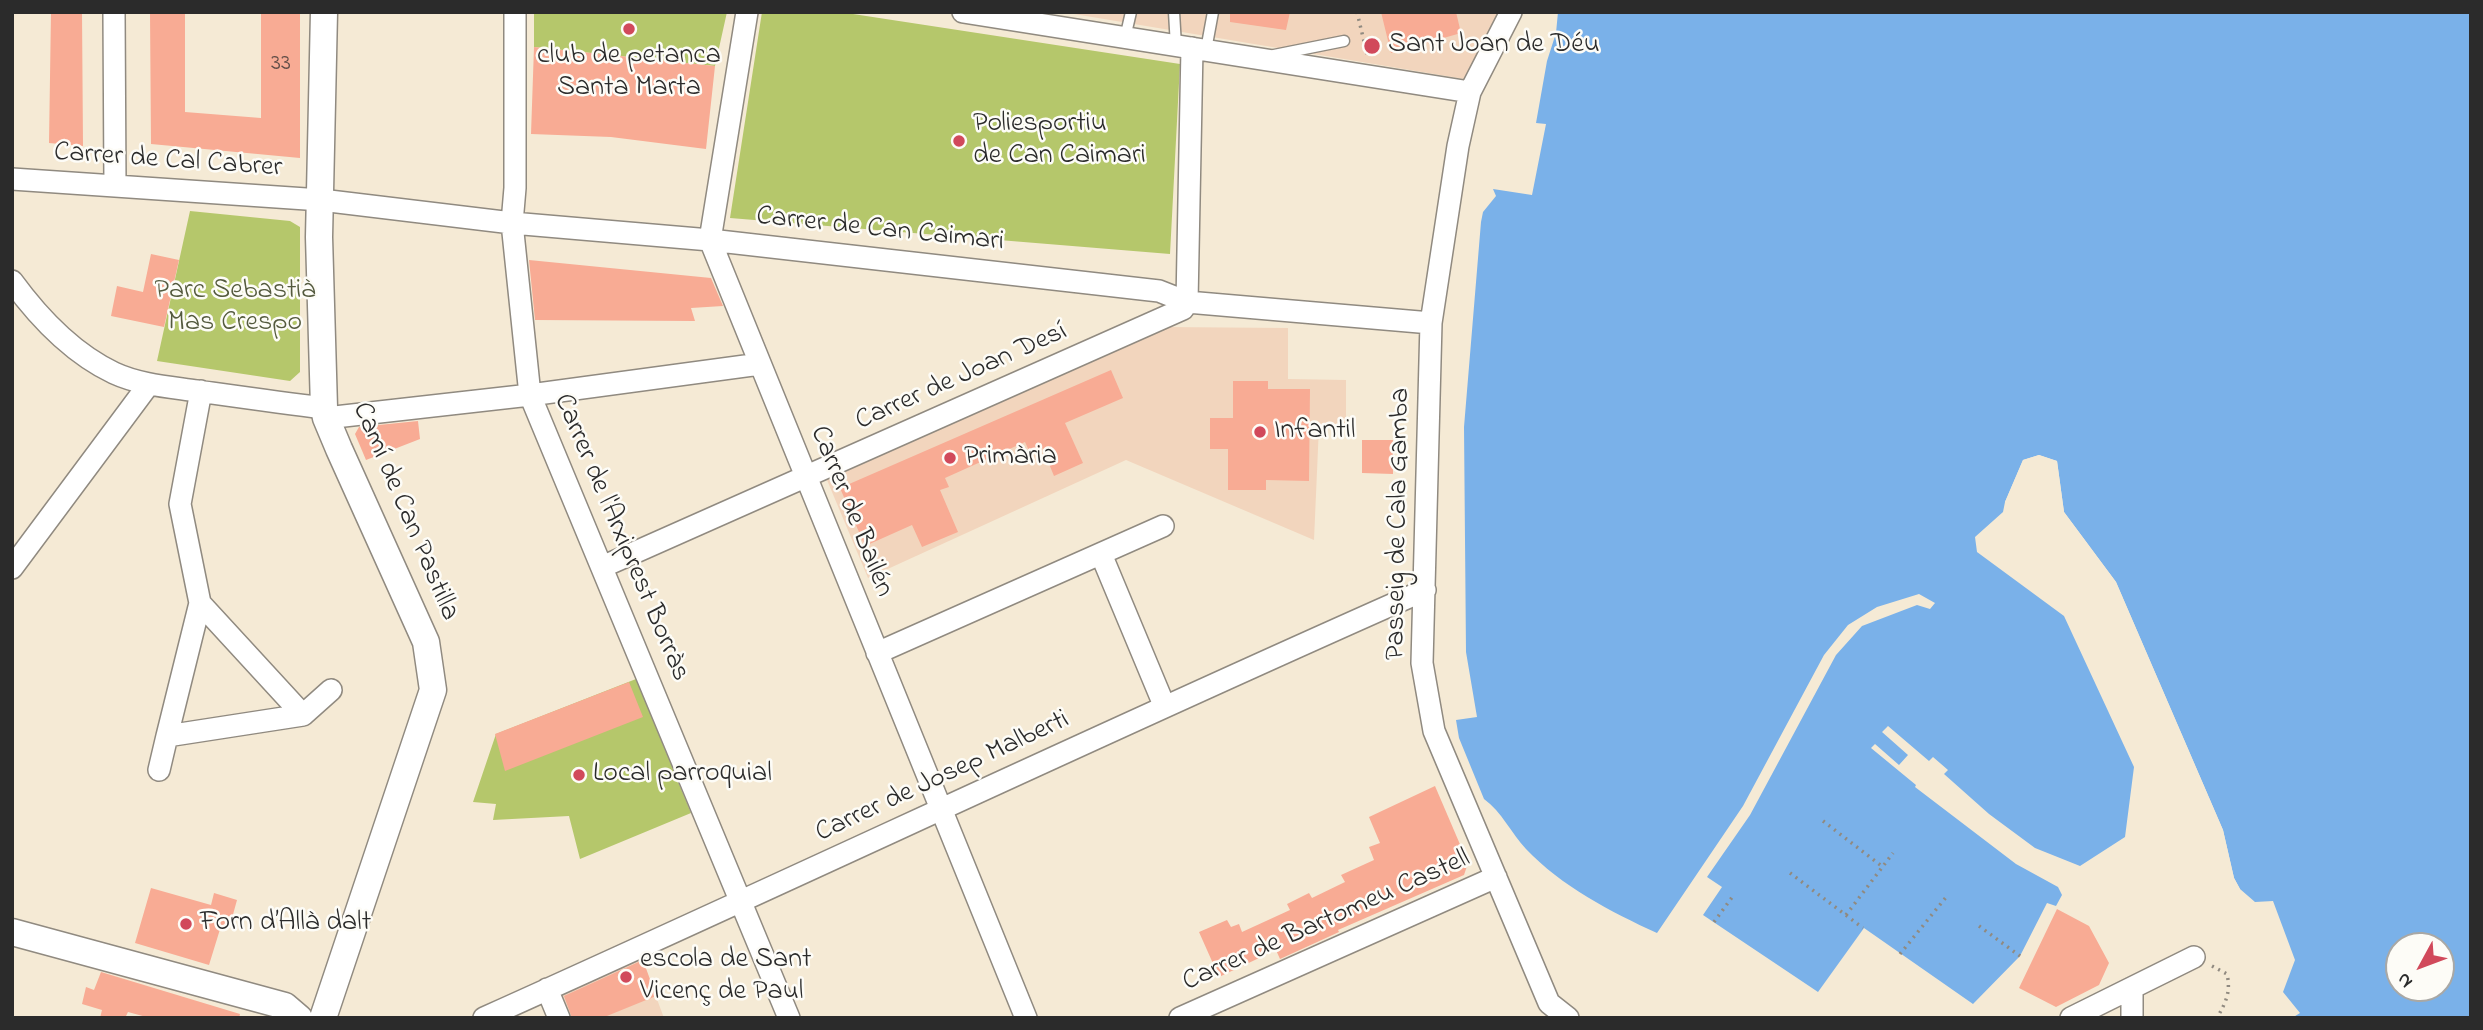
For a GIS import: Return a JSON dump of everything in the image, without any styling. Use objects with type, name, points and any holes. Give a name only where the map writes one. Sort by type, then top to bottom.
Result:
[{"type":"street","points":[[114,12],[115,186]]},
{"type":"street","name":"Camí de Can Pastilla","points":[[323,1018],[433,690],[426,642],[325,413],[319,237],[324,12]]},
{"type":"street","name":"Carrer de l'Arxiprest Borràs","points":[[515,12],[515,188],[512,223],[530,395],[789,1018]]},
{"type":"street","points":[[710,240],[747,12]]},
{"type":"street","points":[[963,12],[1470,92]]},
{"type":"street","name":"Passeig de Cala Gamba","points":[[1511,12],[1470,92],[1458,146],[1432,323],[1422,663],[1434,731],[1549,1003],[1563,1017]]},
{"type":"street","points":[[1187,302],[1192,48]]},
{"type":"street","name":"Carrer de Cal Cabrer","points":[[12,179],[321,200]]},
{"type":"street","name":"Carrer de Can Caimari","points":[[321,200],[512,223],[710,240],[1159,291],[1187,302],[1432,323]]},
{"type":"street","name":"Carrer de Bailén","points":[[710,240],[1026,1018]]},
{"type":"street","points":[[12,281],[21,310],[89,359],[115,373],[149,384],[325,413],[530,395],[760,364]]},
{"type":"street","name":"Carrer de Joan Desí","points":[[602,567],[1183,309],[1187,302]]},
{"type":"street","points":[[12,568],[149,384]]},
{"type":"street","points":[[159,770],[200,603],[180,504],[201,391]]},
{"type":"street","points":[[877,653],[1163,526]]},
{"type":"street","points":[[1101,554],[1164,705]]},
{"type":"street","name":"Carrer de Josep Malberti","points":[[484,1018],[941,810],[1164,705],[1425,590]]},
{"type":"street","points":[[200,603],[303,715]]},
{"type":"street","points":[[167,736],[303,715],[331,690]]},
{"type":"street","name":"Carrer de Bartomeu Castell","points":[[1180,1018],[1496,877]]},
{"type":"street","points":[[12,932],[285,1006],[299,1018]]},
{"type":"street","points":[[2071,1018],[2194,957]]},
{"type":"street","points":[[2132,988],[2132,1018]]},
{"type":"street","points":[[547,989],[559,1018]]},
{"type":"lane","points":[[1125,37],[1131,12]]},
{"type":"lane","points":[[1174,12],[1192,48]]},
{"type":"lane","points":[[1192,48],[1213,12]]},
{"type":"lane","points":[[1258,58],[1343,41]]},
{"type":"path","points":[[1357,12],[1372,77]]},
{"type":"path","points":[[1823,821],[1884,867]]},
{"type":"path","points":[[1846,915],[1893,853]]},
{"type":"path","points":[[1790,873],[1863,928]]},
{"type":"path","points":[[1714,922],[1733,896]]},
{"type":"path","points":[[1900,954],[1947,896]]},
{"type":"path","points":[[1979,926],[2020,956]]},
{"type":"path","points":[[2194,957],[2227,974],[2230,986],[2228,997],[2217,1018]]},
{"type":"shaded area","name":"Sant Joan de Déu","points":[[1062,12],[1499,12],[1464,79]]},
{"type":"shaded area","points":[[1164,327],[1288,328],[1288,379],[1346,380],[1346,425],[1319,426],[1314,540],[1126,460],[868,578],[827,480]]},
{"type":"shaded area","name":"escola de Sant Vicenç de Paul","points":[[642,959],[664,1018],[571,1018],[562,995]]},
{"type":"green space","name":"club de petanca Santa Marta","points":[[534,12],[727,12],[715,66],[534,47]]},
{"type":"green space","name":"Poliesportiu de Can Caimari","points":[[762,12],[840,12],[1180,64],[1170,254],[730,218]]},
{"type":"green space","name":"Parc Sebastià Mas Crespo","points":[[190,211],[290,221],[300,227],[300,372],[290,381],[157,361]]},
{"type":"green space","name":"Local parroquial","points":[[636,679],[691,813],[580,859],[569,816],[493,820],[496,804],[473,802],[496,734]]},
{"type":"water","points":[[1558,12],[2471,12],[2471,1018],[2292,1018],[2300,1013],[2283,992],[2295,960],[2273,901],[2255,902],[2240,889],[2234,878],[2223,830],[2116,582],[2064,512],[2057,461],[2039,455],[2023,460],[2003,512],[1975,537],[1977,552],[2064,616],[2134,767],[2125,837],[2080,866],[2035,848],[1989,814],[1944,774],[1948,770],[1933,757],[1929,761],[1888,726],[1882,732],[1908,755],[1899,765],[1875,744],[1871,748],[1916,785],[1915,787],[2016,864],[2058,887],[2062,895],[2056,906],[2047,903],[2020,956],[1973,1004],[1864,928],[1818,992],[1703,915],[1722,887],[1707,877],[1750,815],[1836,655],[1862,626],[1917,605],[1930,609],[1935,603],[1919,594],[1877,607],[1848,625],[1824,655],[1743,806],[1657,933],[1587,897],[1555,875],[1526,849],[1496,810],[1484,799],[1459,738],[1456,720],[1477,717],[1466,652],[1464,427],[1481,222],[1483,212],[1496,196],[1493,189],[1532,195],[1546,124],[1536,123],[1547,61],[1556,33]]},
{"type":"pier","points":[[2039,455],[2057,461],[2064,512],[2116,582],[2223,830],[2234,878],[2240,889],[2237,890],[2231,879],[2220,831],[2113,584],[2061,513],[2053,463],[2040,458],[2025,463],[2008,504],[2005,502],[2023,460]]},
{"type":"building","points":[[51,12],[82,12],[83,146],[49,143]]},
{"type":"building","points":[[150,12],[185,12],[185,112],[261,118],[261,12],[300,12],[300,158],[151,144]]},
{"type":"building","points":[[1230,12],[1290,12],[1286,30],[1230,22]]},
{"type":"building","points":[[1381,12],[1456,12],[1461,33],[1391,53]]},
{"type":"building","points":[[534,47],[715,66],[706,149],[611,137],[531,134]]},
{"type":"building","points":[[151,254],[179,260],[164,327],[111,316],[117,286],[143,292]]},
{"type":"building","points":[[529,260],[711,278],[723,306],[691,308],[695,321],[535,320]]},
{"type":"building","name":"Primària","points":[[1111,370],[1123,398],[1065,423],[1083,463],[1054,476],[1042,447],[1030,453],[1025,442],[945,478],[949,487],[940,490],[958,532],[922,547],[912,525],[865,546],[840,488]]},
{"type":"building","name":"Infantil","points":[[1233,381],[1268,381],[1268,389],[1310,389],[1309,481],[1266,480],[1266,490],[1228,490],[1228,449],[1210,449],[1210,418],[1233,418]]},
{"type":"building","points":[[418,421],[420,439],[366,460],[355,434],[359,427]]},
{"type":"building","points":[[1362,440],[1393,440],[1393,474],[1362,473]]},
{"type":"building","points":[[629,682],[643,717],[505,771],[495,734]]},
{"type":"building","points":[[1435,786],[1468,863],[1464,875],[1338,930],[1339,932],[1280,959],[1276,950],[1219,977],[1199,932],[1227,920],[1231,927],[1239,924],[1242,932],[1290,910],[1287,904],[1309,893],[1312,898],[1345,882],[1341,875],[1374,860],[1369,847],[1380,843],[1369,817]]},
{"type":"building","name":"Forn d’Allà dalt","points":[[151,888],[211,905],[214,893],[237,900],[229,929],[221,926],[209,965],[135,943]]},
{"type":"building","points":[[2057,909],[2089,926],[2109,963],[2099,985],[2056,1007],[2019,988]]},
{"type":"building","name":"escola de Sant Vicenç de Paul","points":[[643,960],[656,996],[602,1018],[572,1018],[564,996]]},
{"type":"building","points":[[101,972],[240,1014],[239,1018],[150,1018],[128,1012],[125,1018],[100,1018],[102,1010],[82,1004],[86,987],[94,990]]},
{"type":"place","name":"club de petanca Santa Marta","points":[[629,29]]},
{"type":"place","name":"Sant Joan de Déu","points":[[1372,46]]},
{"type":"place","name":"Poliesportiu de Can Caimari","points":[[959,141]]},
{"type":"place","name":"Infantil","points":[[1260,432]]},
{"type":"place","name":"Primària","points":[[950,458]]},
{"type":"place","name":"Local parroquial","points":[[579,775]]},
{"type":"place","name":"Forn d’Allà dalt","points":[[186,924]]},
{"type":"place","name":"escola de Sant Vicenç de Paul","points":[[626,977]]}]
